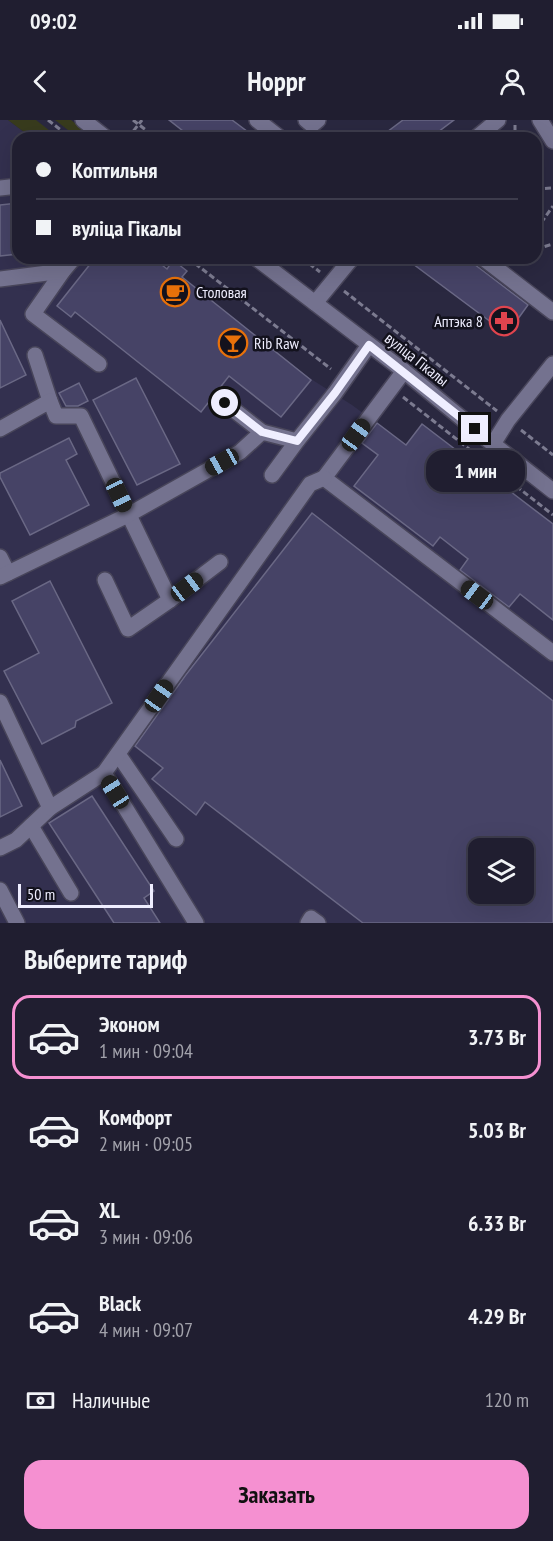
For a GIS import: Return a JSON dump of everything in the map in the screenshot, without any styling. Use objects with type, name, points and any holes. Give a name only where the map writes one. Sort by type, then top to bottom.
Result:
[{"type":"street","points":[[83,120],[98,132]]},
{"type":"street","points":[[257,120],[272,132]]},
{"type":"street","points":[[306,120],[312,125],[318,120]]},
{"type":"street","points":[[483,132],[498,120]]},
{"type":"street","points":[[540,120],[553,141]]},
{"type":"street","points":[[68,264],[33,314],[99,364]]},
{"type":"street","name":"вуліца Гікалы","points":[[264,264],[404,371],[553,491]]},
{"type":"street","points":[[315,303],[347,264]]},
{"type":"street","points":[[491,264],[553,312]]},
{"type":"street","points":[[0,279],[63,270]]},
{"type":"street","points":[[272,475],[369,345]]},
{"type":"street","points":[[35,355],[56,416],[81,416],[170,600]]},
{"type":"street","points":[[493,444],[508,420],[553,364]]},
{"type":"street","points":[[0,848],[16,840],[50,808],[104,773],[310,484],[324,478],[404,371]]},
{"type":"street","points":[[0,429],[50,401]]},
{"type":"street","points":[[225,403],[262,432],[297,441]]},
{"type":"street","points":[[0,558],[4,575],[128,515],[240,452],[262,432]]},
{"type":"street","points":[[324,478],[553,653]]},
{"type":"street","points":[[105,580],[128,629],[220,562]]},
{"type":"street","points":[[0,702],[50,808]]},
{"type":"street","points":[[118,754],[177,839]]},
{"type":"street","points":[[104,773],[196,923]]},
{"type":"street","points":[[32,826],[71,893]]},
{"type":"street","points":[[0,890],[17,923]]},
{"type":"street","points":[[308,923],[311,918],[318,923]]},
{"type":"path","points":[[48,120],[63,132]]},
{"type":"path","points":[[133,120],[149,132]]},
{"type":"path","points":[[133,132],[142,120]]},
{"type":"path","points":[[542,222],[553,206]]},
{"type":"path","points":[[196,264],[331,369],[346,377]]},
{"type":"path","points":[[310,264],[553,455]]},
{"type":"path","points":[[392,388],[553,515]]},
{"type":"shaded area","points":[[0,120],[8,120],[24,132],[12,132],[12,264],[162,264],[311,379],[352,405],[406,445],[422,424],[553,524],[553,923],[0,923]]},
{"type":"green space","points":[[8,120],[36,120],[51,132],[24,132]]},
{"type":"green space","points":[[55,120],[71,120],[82,129],[80,132],[68,130]]},
{"type":"building","points":[[169,120],[232,120],[248,132],[184,132]]},
{"type":"building","points":[[403,120],[454,120],[438,132],[387,132]]},
{"type":"building","points":[[12,204],[12,255],[0,256],[0,205]]},
{"type":"building","points":[[90,264],[161,264],[167,269],[170,264],[178,264],[187,271],[182,277],[311,380],[281,417],[229,376],[201,412],[75,312],[71,317],[57,306]]},
{"type":"building","points":[[413,264],[474,264],[528,305],[507,334]]},
{"type":"building","points":[[0,320],[26,375],[0,388]]},
{"type":"building","points":[[136,378],[180,464],[137,485],[93,400]]},
{"type":"building","points":[[79,383],[88,401],[78,406],[66,406],[59,393]]},
{"type":"building","points":[[377,423],[406,445],[422,424],[553,524],[553,620],[520,594],[509,607],[460,570],[468,559],[440,537],[433,546],[354,486],[378,455],[362,443]]},
{"type":"building","points":[[69,438],[77,454],[66,460],[89,505],[30,535],[0,473]]},
{"type":"building","points":[[312,513],[553,701],[553,923],[363,923],[205,802],[196,815],[152,779],[163,768],[135,746],[185,676]]},
{"type":"building","points":[[50,581],[112,703],[76,721],[75,727],[42,744],[4,671],[39,653],[12,601]]},
{"type":"building","points":[[0,760],[22,806],[0,817]]},
{"type":"building","points":[[92,796],[154,891],[144,898],[160,923],[114,923],[49,823]]},
{"type":"place","name":"Столовая","points":[[175,292]]},
{"type":"place","name":"Аптэка 8","points":[[504,321]]},
{"type":"place","name":"Rib Raw","points":[[233,343]]},
{"type":"route","points":[[225,403],[262,432],[297,441],[369,345],[475,429]]}]
